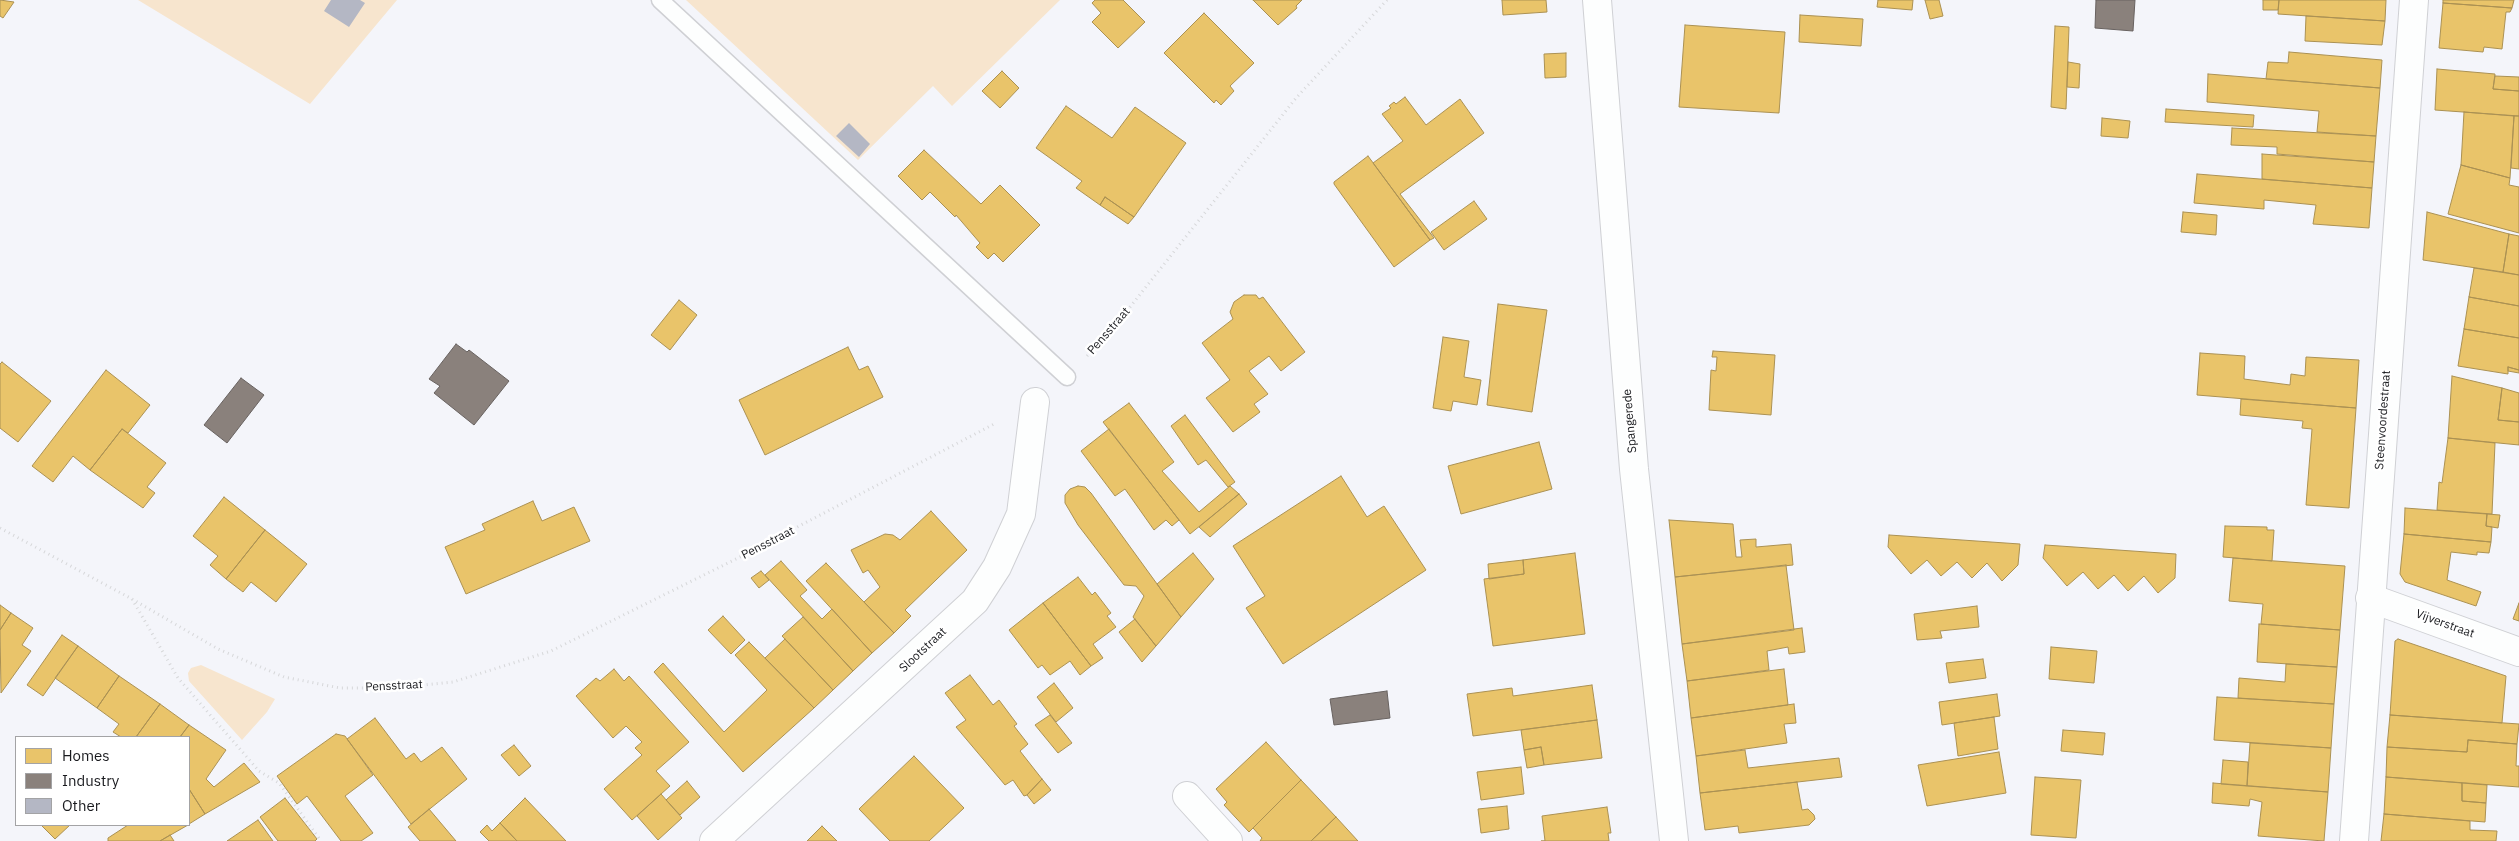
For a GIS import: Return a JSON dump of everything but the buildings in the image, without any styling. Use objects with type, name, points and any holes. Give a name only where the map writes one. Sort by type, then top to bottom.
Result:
[{"type":"street","name":"Spangerede","points":[[1597,0],[1634,469],[1674,841]]},
{"type":"street","name":"Steenvoordestraat","points":[[2354,841],[2414,0]]},
{"type":"street","name":"Slootstraat","points":[[714,841],[975,602],[997,567],[1021,514],[1035,402]]},
{"type":"street","name":"Vijverstraat","points":[[2370,598],[2519,652]]},
{"type":"street","points":[[1187,796],[1228,841]]},
{"type":"lane","points":[[660,0],[1067,377]]},
{"type":"path","name":"Pensstraat","points":[[1067,377],[1111,331],[1296,98],[1387,0]]},
{"type":"path","name":"Pensstraat","points":[[0,528],[132,599],[218,649],[284,677],[340,688],[394,688],[453,682],[551,651],[898,476],[1035,402]]},
{"type":"path","points":[[132,599],[178,678],[259,771],[279,783],[321,841]]},
{"type":"shaded area","points":[[138,0],[397,0],[310,104]]},
{"type":"shaded area","points":[[686,0],[1060,0],[952,106],[933,86],[858,160]]},
{"type":"shaded area","points":[[201,665],[275,699],[267,712],[242,740],[189,681],[188,673],[191,668]]}]
